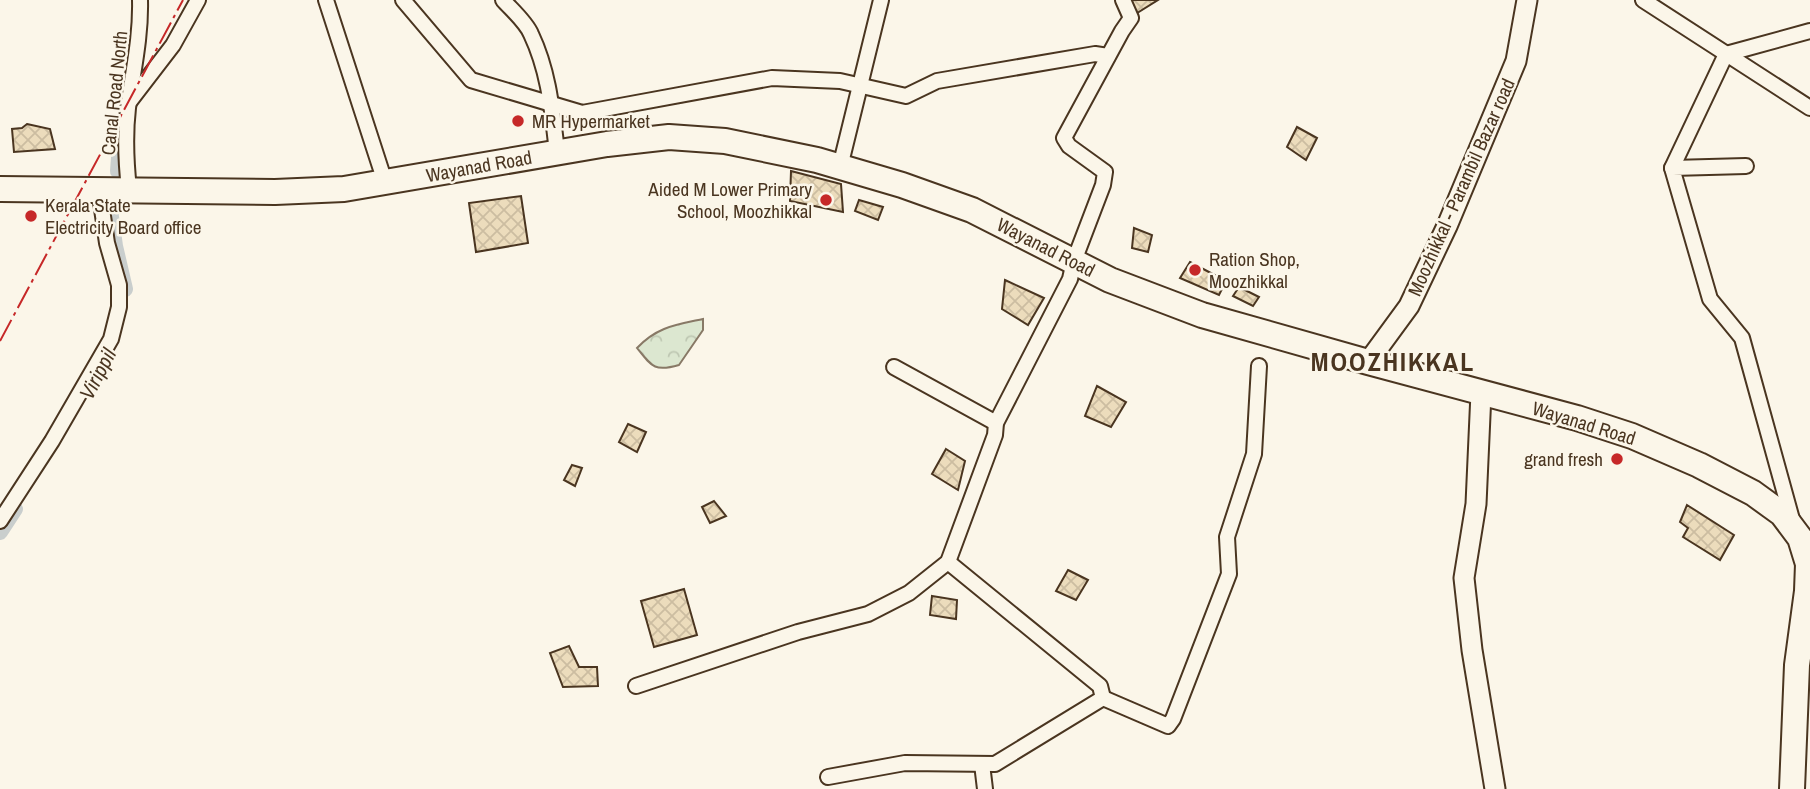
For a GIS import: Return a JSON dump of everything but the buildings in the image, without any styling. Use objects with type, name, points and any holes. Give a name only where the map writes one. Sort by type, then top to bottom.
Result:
[{"type":"highway","name":"Wayanad Road","points":[[0,189],[344,189],[557,152],[668,137],[725,141],[840,167],[902,185],[972,210],[1110,280],[1202,315],[1577,418],[1632,436],[1754,493],[1782,514],[1800,538],[1809,572],[1797,665],[1792,789]]},
{"type":"main road","name":"Moozhikkal - Parambil Bazar road","points":[[1367,362],[1409,306],[1447,226],[1516,61],[1527,0]]},
{"type":"main road","points":[[1481,393],[1476,504],[1464,578],[1472,650],[1495,789]]},
{"type":"street","name":"Canal Road North","points":[[129,189],[126,164],[129,102],[139,46],[140,0]]},
{"type":"street","points":[[129,102],[173,45],[198,0]]},
{"type":"street","points":[[326,0],[385,182]]},
{"type":"street","points":[[403,0],[471,80],[582,113],[772,78],[840,81],[906,96],[937,81],[1095,54],[1108,56]]},
{"type":"street","points":[[503,0],[531,33],[537,54],[545,68],[557,152]]},
{"type":"street","points":[[840,167],[881,0]]},
{"type":"street","points":[[636,686],[799,632],[867,614],[909,593],[947,562],[995,435],[996,423],[1070,279],[1074,261],[1103,185],[1105,172],[1069,146],[1064,138],[1131,18],[1123,0]]},
{"type":"street","points":[[1643,0],[1810,107]]},
{"type":"street","points":[[1794,530],[1793,515],[1742,338],[1710,299],[1672,167],[1726,54],[1810,31]]},
{"type":"street","points":[[1672,167],[1746,166]]},
{"type":"street","points":[[0,521],[52,441],[111,339],[119,307],[119,285],[107,243],[99,189]]},
{"type":"street","points":[[1103,698],[1168,726],[1173,719],[1229,574],[1227,537],[1254,454],[1259,366]]},
{"type":"street","points":[[894,368],[996,423]]},
{"type":"street","points":[[947,562],[1100,686],[1103,698]]},
{"type":"street","points":[[828,777],[905,763],[995,764],[1103,698]]},
{"type":"street","points":[[982,764],[985,789]]},
{"type":"green space","points":[[703,319],[703,330],[679,365],[659,368],[647,360],[637,348],[659,331]]},
{"type":"waterway","points":[[118,171],[121,131]]},
{"type":"waterway","name":"Virippil","points":[[108,195],[115,246],[125,289]]},
{"type":"waterway","name":"Virippil","points":[[0,532],[15,509]]},
{"type":"power","points":[[0,341],[183,0]]},
{"type":"place","name":"MR Hypermarket","points":[[518,121]]},
{"type":"place","name":"Aided M Lower Primary School, Moozhikkal","points":[[826,200]]},
{"type":"place","name":"Kerala State Electricity Board office","points":[[31,216]]},
{"type":"place","name":"Ration Shop, Moozhikkal","points":[[1195,270]]},
{"type":"place","name":"grand fresh","points":[[1617,459]]},
{"type":"district","name":"MOOZHIKKAL","points":[[1393,362]]}]
